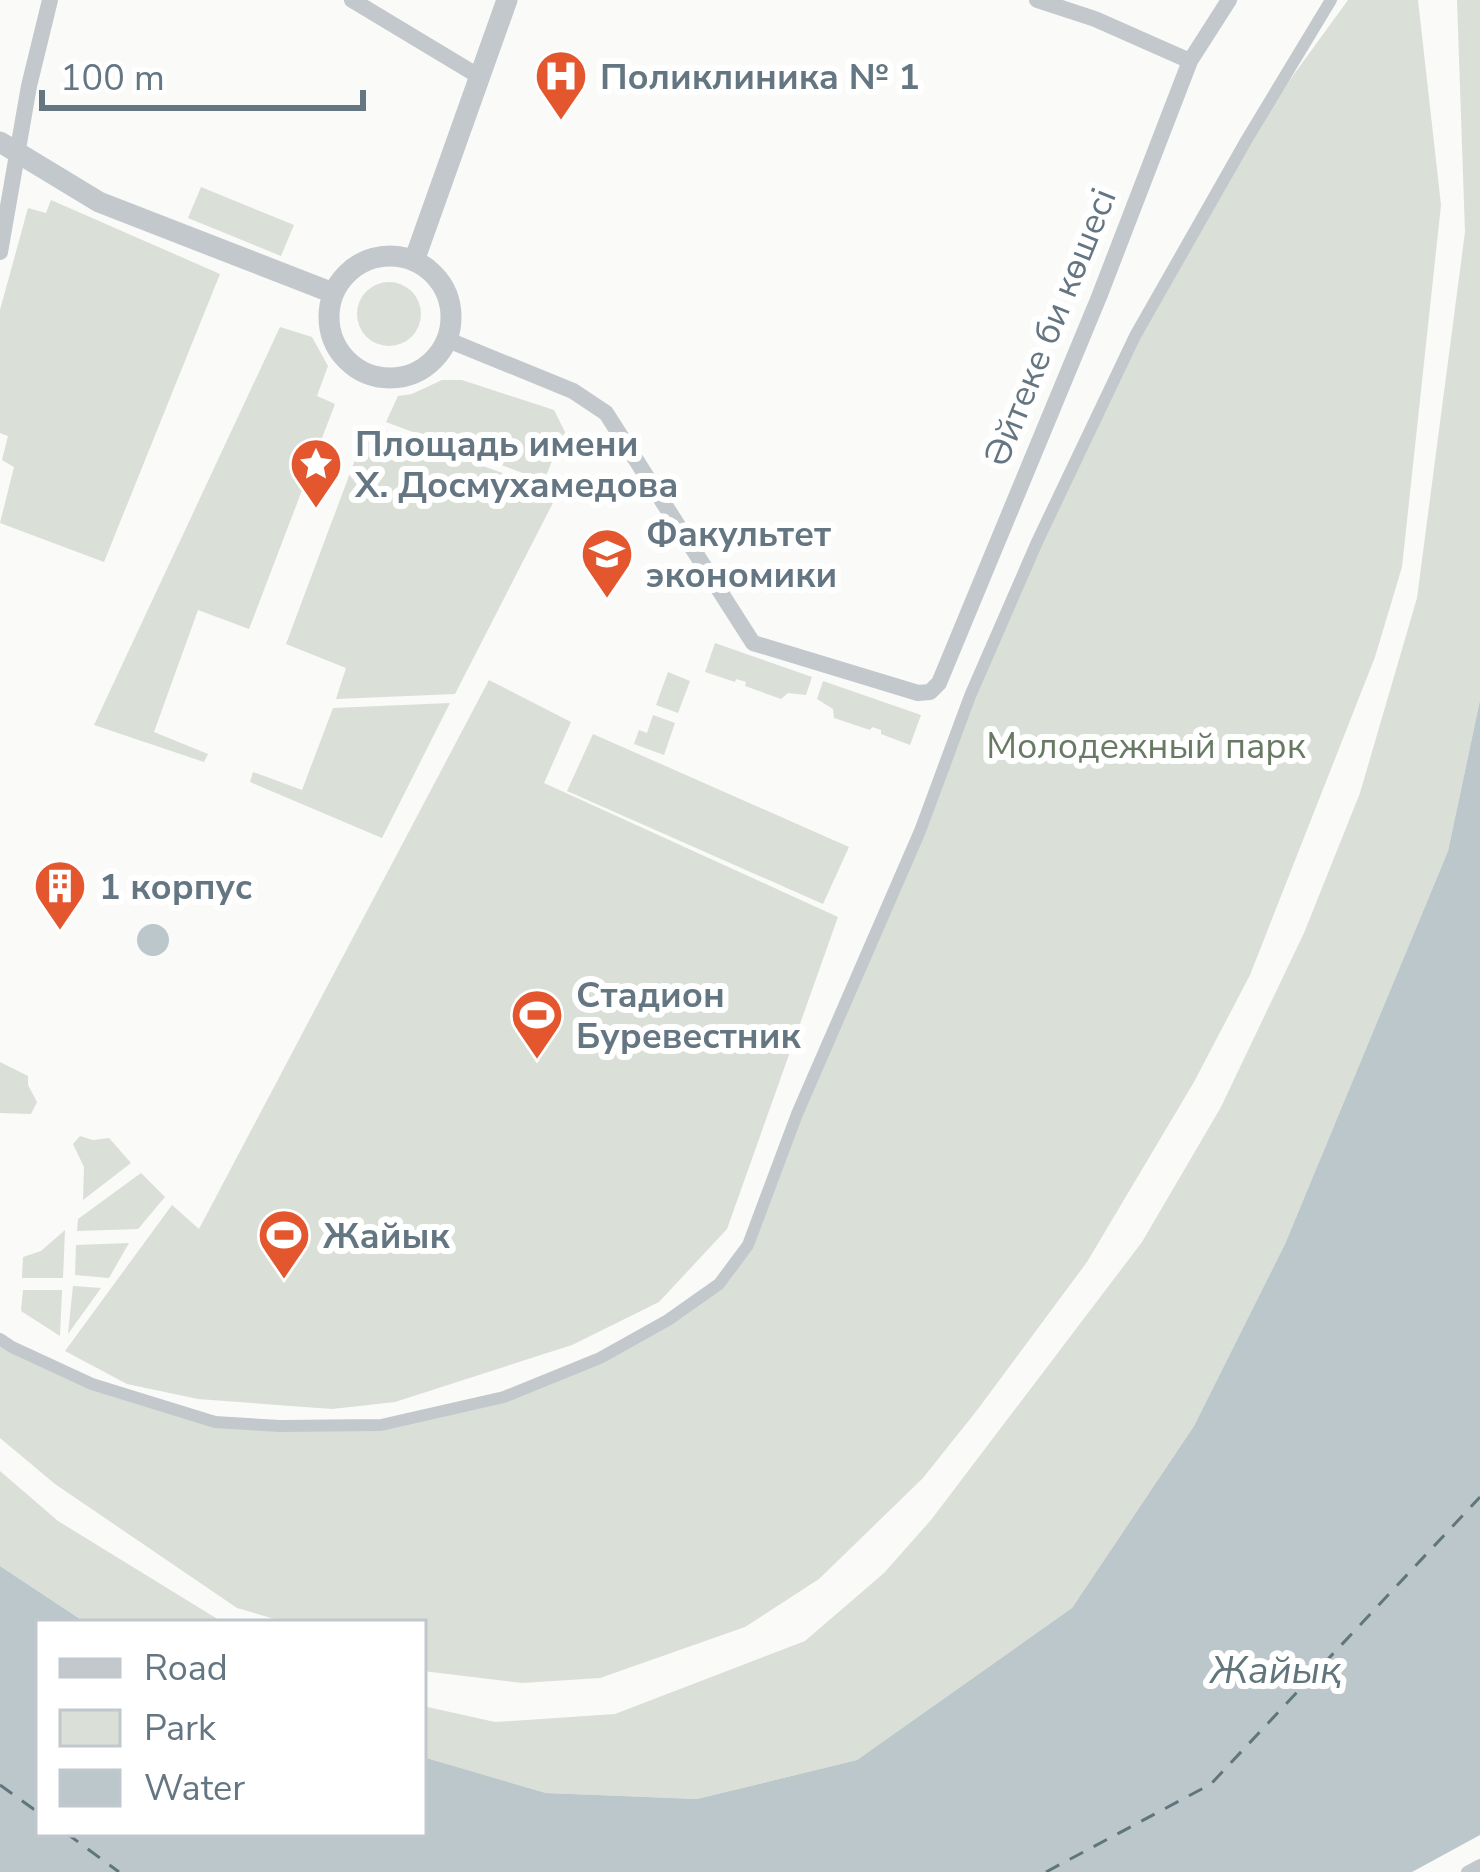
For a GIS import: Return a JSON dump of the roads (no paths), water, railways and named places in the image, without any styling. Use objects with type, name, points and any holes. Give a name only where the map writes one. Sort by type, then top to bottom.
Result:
[{"type":"street","points":[[0,252],[9,148],[50,0]]},
{"type":"street","points":[[352,0],[480,77]]},
{"type":"street","points":[[415,261],[507,0]]},
{"type":"street","points":[[1037,0],[1095,19],[1190,61]]},
{"type":"street","name":"Әйтеке би көшесі","points":[[448,340],[573,392],[606,413],[753,643],[918,693],[930,692],[939,683],[1099,297],[1190,61],[1229,0]]},
{"type":"street","points":[[0,1339],[92,1384],[215,1422],[381,1425],[504,1397],[600,1358],[719,1285],[748,1245],[797,1114],[920,831],[970,696],[1115,377],[1195,230],[1331,0]]},
{"type":"street","points":[[9,148],[99,202],[333,293]]},
{"type":"street","points":[[374,258],[415,261],[429,269],[447,293],[452,316],[448,340],[421,371],[380,378],[360,371],[333,340],[328,321],[333,293],[342,278],[374,258]]},
{"type":"street","points":[[1468,1872],[1480,1865]]},
{"type":"water","name":"Жайық","points":[[1480,700],[1480,1835],[1412,1872],[0,1872],[0,1566],[81,1620],[36,1620],[36,1836],[426,1836],[426,1758],[546,1793],[697,1799],[857,1760],[1072,1608],[1194,1426],[1285,1244],[1448,851]]},
{"type":"water","points":[[153,924],[164,929],[169,940],[164,951],[153,956],[142,951],[137,940],[142,929]]},
{"type":"place","name":"Поликлиника № 1","points":[[561,122]]},
{"type":"place","name":"Площадь имени Х. Досмухамедова","points":[[316,510]]},
{"type":"place","name":"Факультет экономики","points":[[607,600]]},
{"type":"place","name":"1 корпус","points":[[60,932]]},
{"type":"place","name":"Стадион Буревестник","points":[[537,1061]]},
{"type":"place","name":"Жайык","points":[[284,1281]]},
{"type":"park label","name":"Молодежный парк","points":[[1146,745]]}]
